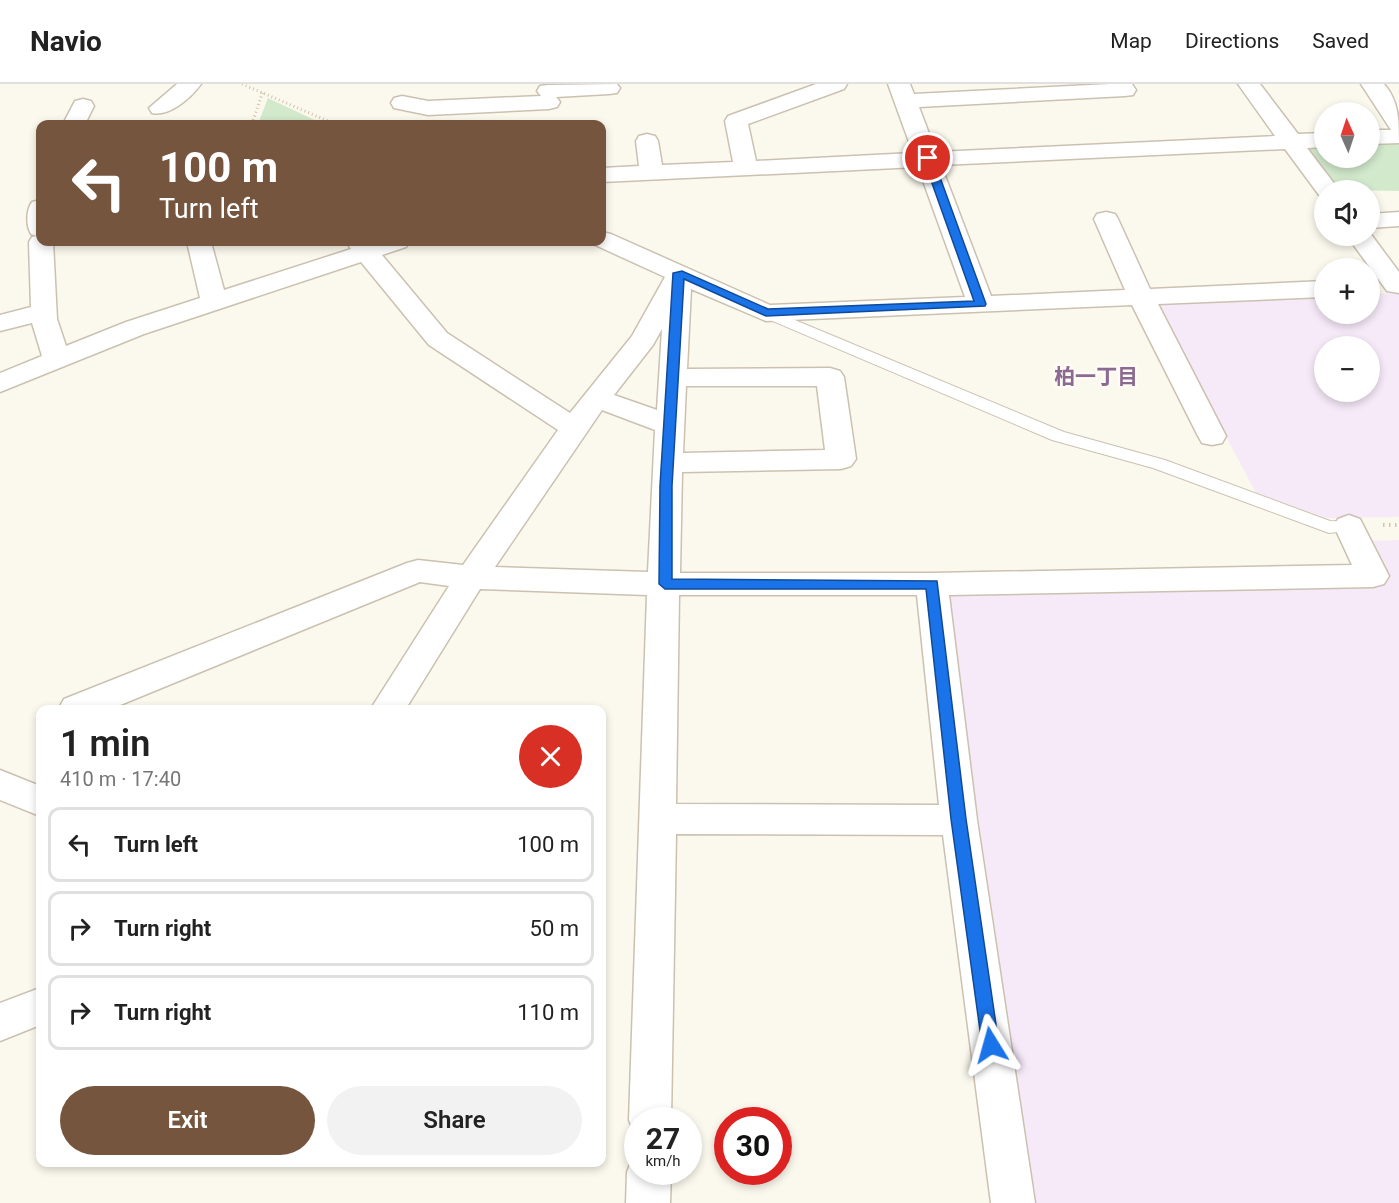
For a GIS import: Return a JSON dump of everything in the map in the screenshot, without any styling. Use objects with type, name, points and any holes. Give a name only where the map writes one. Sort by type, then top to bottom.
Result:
[{"type":"street","points":[[160,108],[190,84]]},
{"type":"street","points":[[746,167],[736,121],[836,84]]},
{"type":"street","points":[[981,304],[902,92],[1125,90],[1121,84]]},
{"type":"street","points":[[1249,84],[1320,180]]},
{"type":"street","points":[[1372,84],[1382,94],[1384,105],[1399,125]]},
{"type":"street","points":[[402,103],[428,108],[548,92],[609,88]]},
{"type":"street","points":[[548,92],[550,120]]},
{"type":"street","points":[[1380,137],[1399,136]]},
{"type":"street","points":[[647,141],[651,172]]},
{"type":"street","points":[[606,174],[1314,141]]},
{"type":"street","points":[[1106,219],[1141,297],[1212,436]]},
{"type":"street","points":[[1380,220],[1399,219]]},
{"type":"street","points":[[606,241],[766,313],[1314,290]]},
{"type":"street","points":[[41,246],[44,312],[57,359]]},
{"type":"street","points":[[200,246],[214,301]]},
{"type":"street","points":[[0,383],[135,328],[362,246],[438,339],[574,428]]},
{"type":"street","points":[[1367,246],[1398,286]]},
{"type":"street","points":[[650,1107],[667,463],[679,273]]},
{"type":"street","points":[[390,705],[471,577],[574,428],[644,339],[679,273]]},
{"type":"street","points":[[1380,287],[1398,286]]},
{"type":"street","points":[[0,323],[44,312]]},
{"type":"street","points":[[667,463],[841,459],[830,377],[673,378]]},
{"type":"street","points":[[596,398],[670,425]]},
{"type":"street","points":[[83,705],[418,571],[471,577],[665,584],[932,584],[1373,576],[1349,526]]},
{"type":"street","points":[[932,584],[959,819],[1013,1203]]},
{"type":"street","points":[[0,785],[36,799]]},
{"type":"street","points":[[657,819],[959,819]]},
{"type":"street","points":[[1,1024],[36,1008]]},
{"type":"street","points":[[648,1203],[649,1185]]},
{"type":"lane","points":[[766,313],[1058,436],[1159,464],[1329,527],[1349,526]]},
{"type":"path","points":[[242,84],[263,91],[326,120]]},
{"type":"path","points":[[253,120],[263,91]]},
{"type":"shaded area","points":[[1399,293],[1399,517],[1326,518],[1256,493],[1155,303],[1314,296],[1314,324],[1380,324],[1380,294]]},
{"type":"shaded area","points":[[1399,540],[1399,1203],[1035,1203],[946,598],[953,592],[1388,581],[1368,541]]},
{"type":"green space","points":[[268,98],[315,120],[260,120]]},
{"type":"green space","points":[[1399,139],[1399,191],[1380,191],[1380,180],[1332,180],[1323,168],[1380,168],[1380,140]]},
{"type":"green space","points":[[1314,143],[1314,156],[1308,148]]},
{"type":"district","name":"柏一丁目","points":[[1096,377]]},
{"type":"route","points":[[928,158],[981,304],[766,313],[679,273],[666,486],[665,584],[932,584],[959,819],[991,1045]]}]
